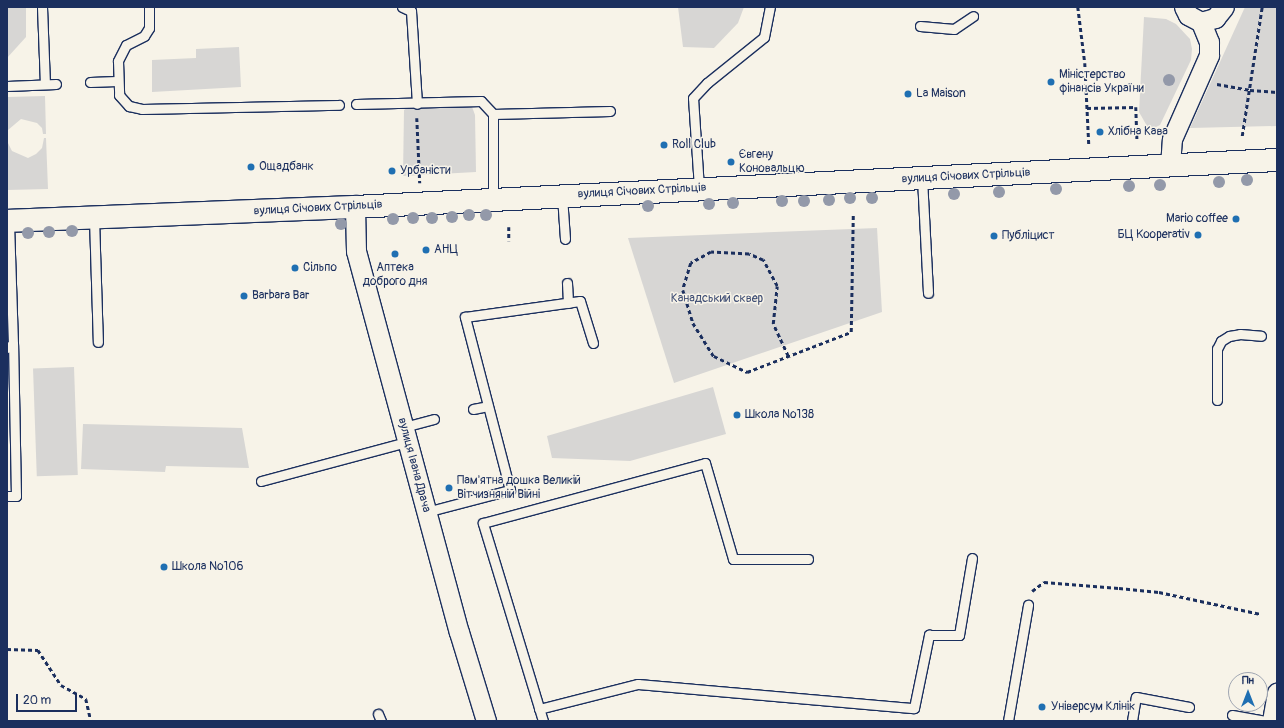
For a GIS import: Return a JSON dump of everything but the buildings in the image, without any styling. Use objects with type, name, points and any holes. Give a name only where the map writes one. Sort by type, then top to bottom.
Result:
[{"type":"main road","name":"вулиця Січових Стрільців","points":[[8,221],[354,207],[699,188],[1277,160]]},
{"type":"street","points":[[1170,166],[1172,139],[1209,55],[1209,42],[1201,22],[1188,15],[1184,7]]},
{"type":"street","points":[[1201,22],[1215,18],[1224,7]]},
{"type":"street","name":"вулиця Івана Драча","points":[[354,207],[356,251],[426,512],[486,721]]},
{"type":"street","points":[[1272,721],[1277,692]]},
{"type":"lane","points":[[42,7],[45,84]]},
{"type":"lane","points":[[150,7],[149,28],[144,36],[126,45],[121,51],[118,61],[117,81],[119,95],[129,106],[142,109],[338,105]]},
{"type":"lane","points":[[402,7],[411,11],[417,104]]},
{"type":"lane","points":[[699,188],[693,98],[707,83],[764,37],[770,7]]},
{"type":"lane","points":[[920,26],[954,29],[973,16]]},
{"type":"lane","points":[[90,82],[117,81]]},
{"type":"lane","points":[[7,86],[56,84]]},
{"type":"lane","points":[[356,104],[417,104],[481,101],[493,114],[493,200]]},
{"type":"lane","points":[[493,114],[610,111]]},
{"type":"lane","points":[[922,178],[928,293]]},
{"type":"lane","points":[[562,196],[565,239]]},
{"type":"lane","points":[[94,218],[98,342]]},
{"type":"lane","points":[[7,496],[16,496],[10,346],[8,221]]},
{"type":"lane","points":[[567,283],[568,303]]},
{"type":"lane","points":[[426,512],[510,490],[465,317],[580,301],[593,343]]},
{"type":"lane","points":[[1218,400],[1218,349],[1220,341],[1229,336],[1240,334],[1261,336]]},
{"type":"lane","points":[[473,409],[488,406]]},
{"type":"lane","points":[[261,481],[405,435],[434,419]]},
{"type":"lane","points":[[543,721],[483,523],[705,463],[733,559],[808,559]]},
{"type":"lane","points":[[539,709],[638,684],[914,708],[929,635],[959,635],[972,558]]},
{"type":"lane","points":[[1008,721],[1028,605]]},
{"type":"lane","points":[[1132,721],[1136,697],[1189,707]]},
{"type":"lane","points":[[1232,715],[1265,721]]},
{"type":"path","points":[[1078,7],[1085,63],[1089,144]]},
{"type":"path","points":[[1242,136],[1262,7]]},
{"type":"path","points":[[1212,83],[1250,90],[1277,92]]},
{"type":"path","points":[[417,104],[420,185]]},
{"type":"path","points":[[1087,108],[1136,107],[1137,140]]},
{"type":"path","points":[[788,356],[773,324],[777,286],[763,260],[749,254],[711,252],[691,263],[683,290],[693,323],[714,356],[747,372],[851,332],[853,213]]},
{"type":"path","points":[[509,227],[510,241]]},
{"type":"path","points":[[1028,605],[1031,592],[1044,582],[1159,592],[1261,614]]},
{"type":"path","points":[[7,649],[38,650],[61,685],[86,699],[90,721]]},
{"type":"green space","points":[[7,7],[26,7],[26,37],[7,58]]},
{"type":"green space","points":[[678,7],[744,7],[738,23],[714,48],[683,47]]},
{"type":"green space","points":[[1245,7],[1277,7],[1277,126],[1190,128]]},
{"type":"green space","points":[[1144,17],[1166,19],[1176,24],[1190,39],[1192,49],[1191,60],[1160,125],[1154,128],[1147,126],[1139,112]]},
{"type":"green space","points":[[239,47],[241,87],[152,92],[152,60],[196,58],[196,49]]},
{"type":"green space","points":[[45,96],[46,134],[43,134],[42,128],[37,123],[21,119],[8,130],[7,136],[7,97]]},
{"type":"green space","points":[[471,104],[475,115],[476,172],[403,176],[404,110],[410,106]]},
{"type":"green space","points":[[44,138],[46,138],[48,189],[7,190],[7,141],[12,151],[28,158],[36,154],[42,148]]},
{"type":"green space","name":"Канадський сквер","points":[[877,228],[882,312],[674,383],[628,238]]},
{"type":"green space","points":[[74,367],[78,475],[37,476],[33,368]]},
{"type":"green space","points":[[713,387],[726,434],[630,461],[552,458],[547,436]]},
{"type":"green space","points":[[83,424],[242,428],[249,468],[166,466],[165,472],[81,469]]},
{"type":"place","name":"Міністерство фінансів України","points":[[1051,82]]},
{"type":"place","name":"La Maison","points":[[908,94]]},
{"type":"place","name":"Хлібна Кава","points":[[1100,132]]},
{"type":"place","name":"Roll Club","points":[[664,145]]},
{"type":"place","name":"Євгену Коновальцю","points":[[731,162]]},
{"type":"place","name":"Ощадбанк","points":[[251,167]]},
{"type":"place","name":"Урбаністи","points":[[392,171]]},
{"type":"place","name":"Mario coffee","points":[[1236,219]]},
{"type":"place","name":"БЦ Kooperativ","points":[[1198,235]]},
{"type":"place","name":"Публіцист","points":[[994,236]]},
{"type":"place","name":"АНЦ","points":[[426,250]]},
{"type":"place","name":"Аптека доброго дня","points":[[395,254]]},
{"type":"place","name":"Сільпо","points":[[295,268]]},
{"type":"place","name":"Barbara Bar","points":[[244,296]]},
{"type":"place","name":"Школа №138","points":[[737,415]]},
{"type":"place","name":"Пам'ятна дошка Великій Вітчизняній Війні","points":[[449,488]]},
{"type":"place","name":"Школа №106","points":[[164,567]]},
{"type":"place","name":"Універсум Клінік","points":[[1042,707]]}]
